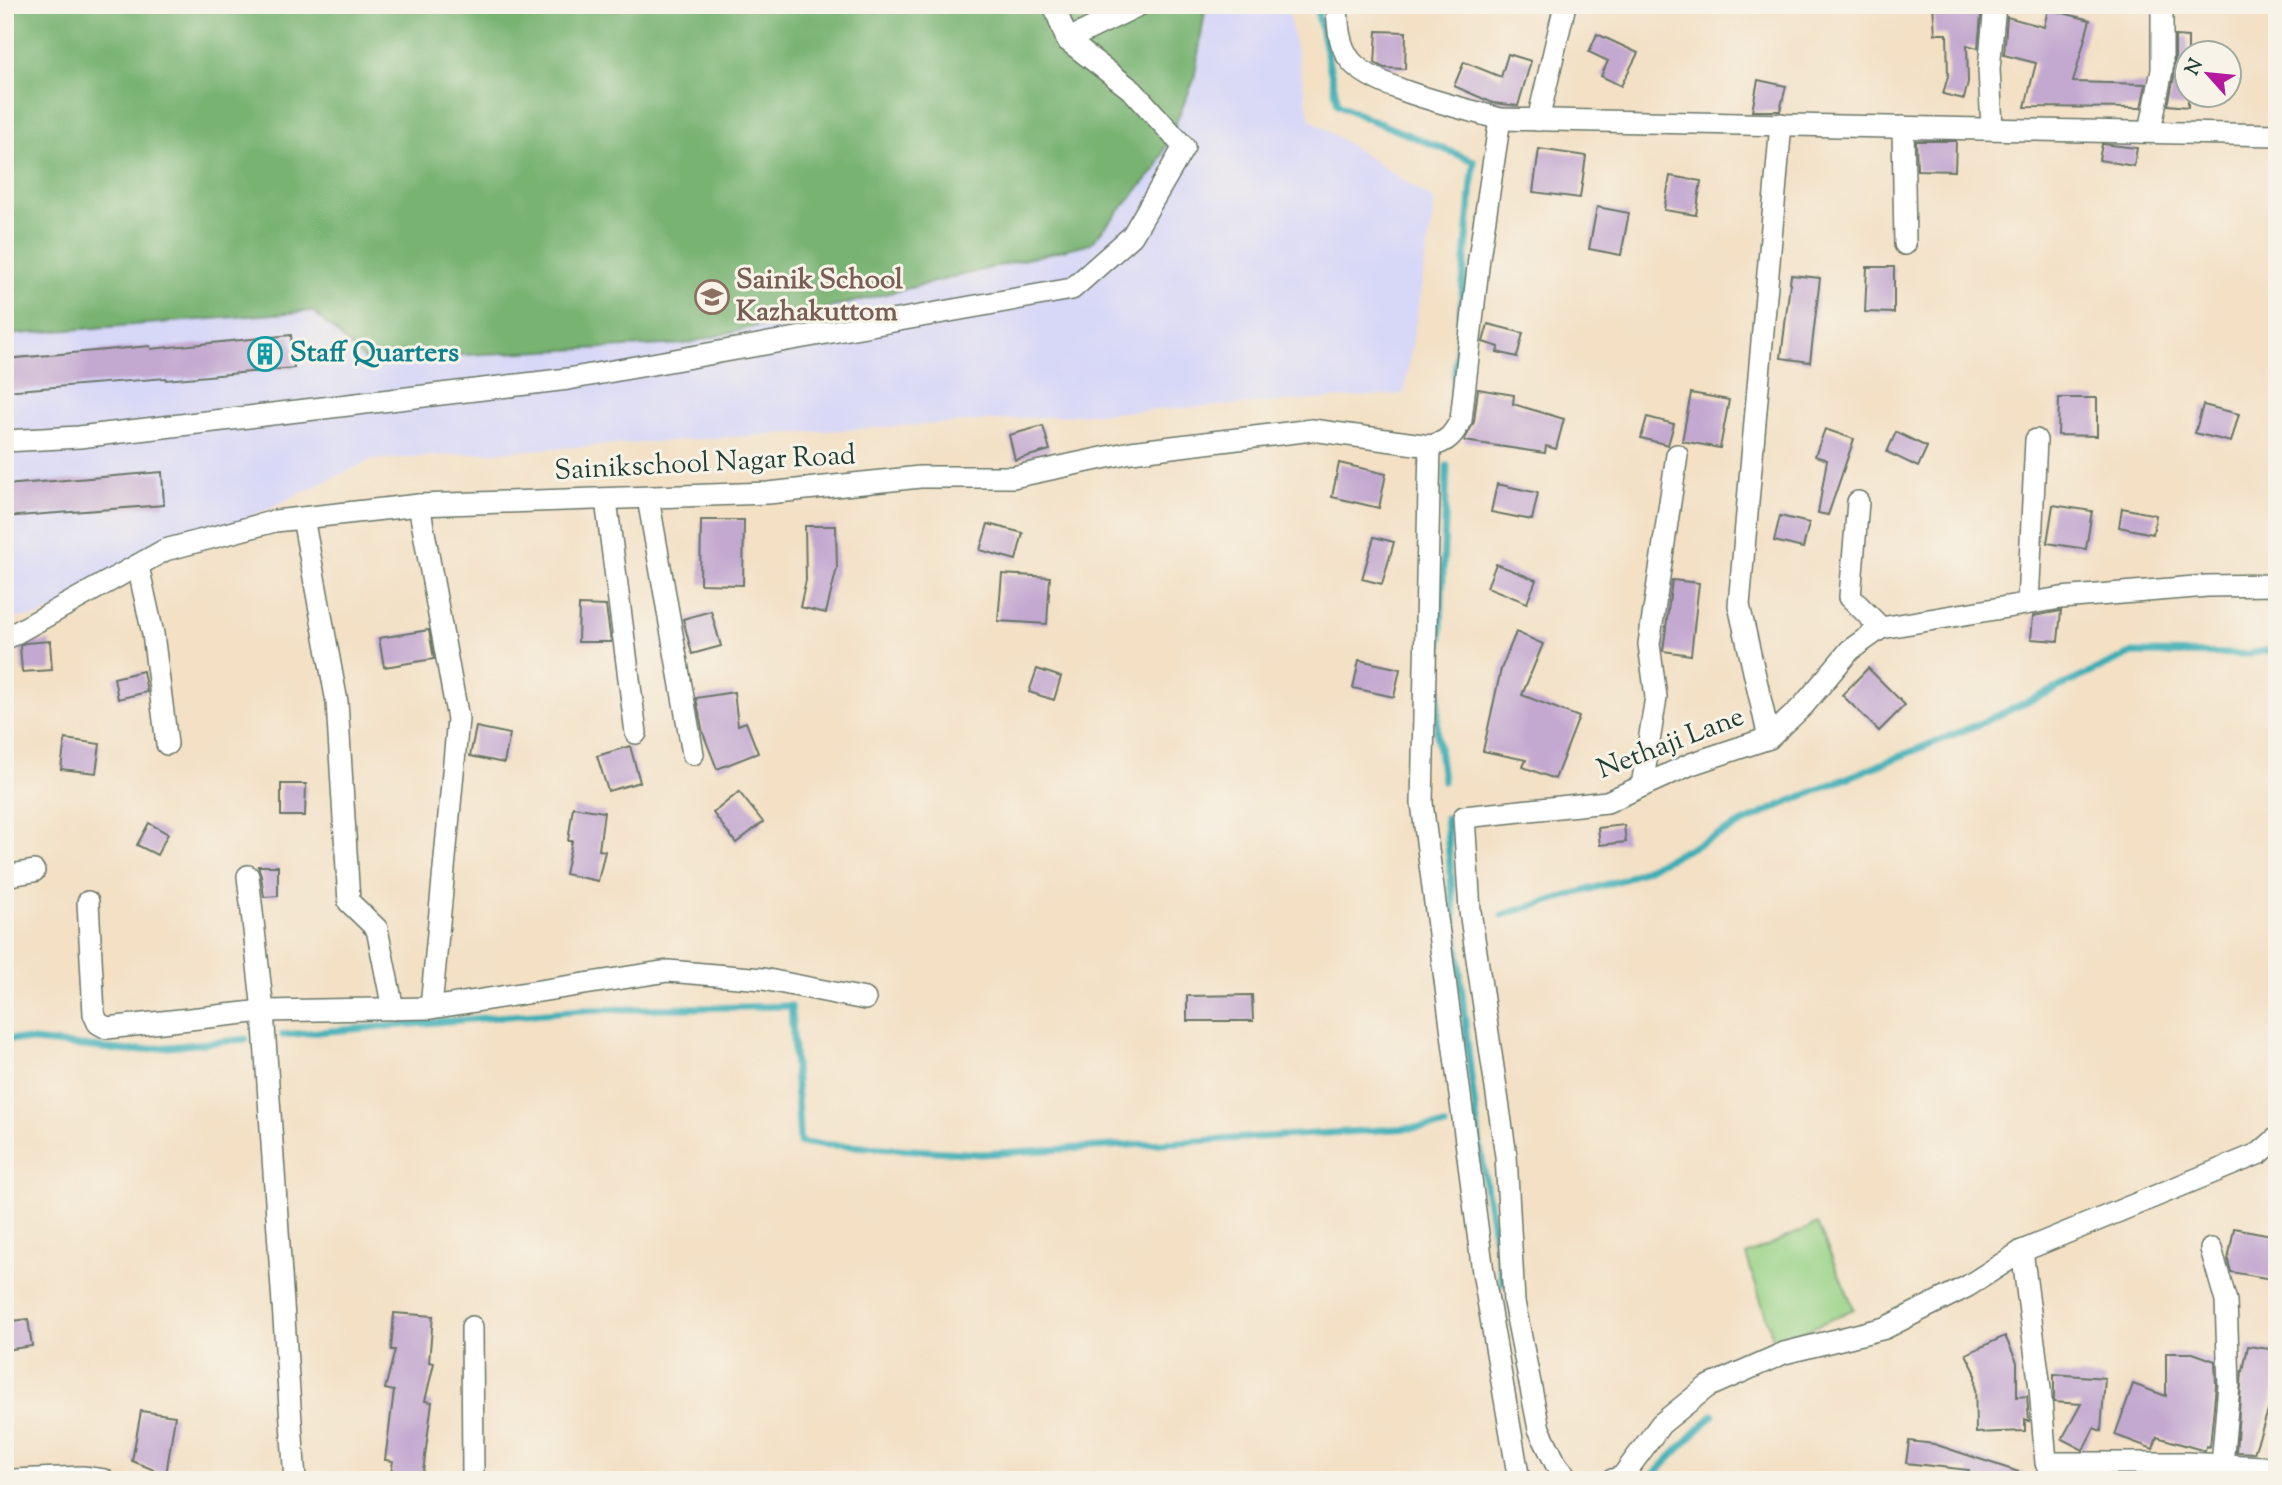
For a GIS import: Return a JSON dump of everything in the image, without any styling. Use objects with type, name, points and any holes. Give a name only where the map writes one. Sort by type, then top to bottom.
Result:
[{"type":"street","points":[[5,441],[79,437],[568,379],[1073,289],[1132,236],[1184,147],[1133,91],[1067,40],[1054,5]]},
{"type":"street","points":[[1067,40],[1139,5]]},
{"type":"street","points":[[1337,5],[1338,36],[1351,62],[1373,78],[1500,119],[1686,125],[1781,124],[2277,135]]},
{"type":"street","points":[[1538,120],[1565,5]]},
{"type":"street","points":[[1992,128],[1989,69],[1996,5]]},
{"type":"street","points":[[2150,131],[2162,70],[2162,5]]},
{"type":"street","points":[[1500,119],[1479,258],[1461,420],[1453,435],[1444,443],[1430,446],[1422,803],[1483,1272],[1519,1480]]},
{"type":"street","points":[[1769,738],[1740,605],[1781,124]]},
{"type":"street","points":[[1903,127],[1905,244]]},
{"type":"street","name":"Sainikschool Nagar Road","points":[[5,639],[165,550],[275,521],[419,505],[768,493],[920,477],[1013,477],[1131,452],[1312,430],[1430,446]]},
{"type":"street","points":[[2028,603],[2036,440]]},
{"type":"street","points":[[1642,786],[1656,697],[1649,644],[1677,455]]},
{"type":"street","points":[[648,498],[693,754]]},
{"type":"street","points":[[606,500],[636,733]]},
{"type":"street","points":[[1858,502],[1850,597],[1881,628]]},
{"type":"street","points":[[419,505],[458,719],[431,1008]]},
{"type":"street","points":[[303,518],[337,702],[349,902],[377,929],[393,1009]]},
{"type":"street","points":[[138,566],[153,634],[167,744]]},
{"type":"street","name":"Nethaji Lane","points":[[1569,1480],[1556,1464],[1539,1430],[1514,1302],[1506,1156],[1470,911],[1464,817],[1606,802],[1691,764],[1769,738],[1803,706],[1850,650],[1881,628],[2061,598],[2207,586],[2277,585]]},
{"type":"street","points":[[5,876],[34,871]]},
{"type":"street","points":[[248,876],[263,1011],[295,1480]]},
{"type":"street","points":[[88,902],[94,1014],[98,1023],[107,1028],[263,1011],[431,1008],[668,971],[763,979],[865,999]]},
{"type":"street","points":[[1612,1480],[1622,1477],[1661,1424],[1707,1387],[1784,1353],[1885,1328],[1968,1286],[2022,1251],[2260,1153],[2277,1138]]},
{"type":"street","points":[[2211,1249],[2226,1301],[2229,1385],[2222,1465]]},
{"type":"street","points":[[2022,1251],[2040,1388],[2047,1472],[2185,1463],[2263,1466],[2277,1470]]},
{"type":"street","points":[[472,1327],[473,1480]]},
{"type":"street","points":[[5,1471],[8,1480]]},
{"type":"street","points":[[14,1480],[82,1476],[104,1480]]},
{"type":"shaded area","name":"Sainik School Kazhakuttom","points":[[5,5],[1287,5],[1310,119],[1435,201],[1404,394],[371,460],[40,616],[5,619]]},
{"type":"green space","points":[[5,5],[1206,5],[1194,80],[1156,169],[1091,243],[684,344],[365,360],[313,311],[5,335]]},
{"type":"green space","points":[[1817,1224],[1854,1309],[1775,1344],[1746,1255]]},
{"type":"building","points":[[1933,5],[1982,5],[1978,48],[1967,45],[1968,82],[1964,99],[1943,94],[1948,76],[1947,34],[1935,34]]},
{"type":"building","points":[[2048,9],[2090,20],[2073,82],[2146,84],[2141,108],[2025,107],[2036,63],[2004,55],[2007,17],[2044,27]]},
{"type":"building","points":[[1377,31],[1406,32],[1405,69],[1384,68],[1375,63]]},
{"type":"building","points":[[1597,34],[1638,53],[1621,86],[1601,76],[1608,61],[1589,52]]},
{"type":"building","points":[[1508,54],[1531,61],[1518,106],[1493,103],[1454,86],[1464,62],[1501,77]]},
{"type":"building","points":[[2174,77],[2174,106],[2168,105]]},
{"type":"building","points":[[1758,80],[1786,86],[1780,111],[1752,111]]},
{"type":"building","points":[[1916,141],[1956,141],[1955,171],[1917,170]]},
{"type":"building","points":[[2102,144],[2137,148],[2134,166],[2099,160]]},
{"type":"building","points":[[1539,149],[1586,156],[1580,198],[1533,192]]},
{"type":"building","points":[[1670,176],[1701,181],[1696,215],[1664,210]]},
{"type":"building","points":[[1597,207],[1629,213],[1621,255],[1589,249]]},
{"type":"building","points":[[1867,267],[1894,267],[1894,313],[1865,312]]},
{"type":"building","points":[[1791,275],[1820,278],[1810,362],[1781,358]]},
{"type":"building","points":[[1488,324],[1523,333],[1517,357],[1497,352],[1499,347],[1483,342]]},
{"type":"building","points":[[291,335],[294,368],[5,391],[5,359],[150,346],[151,349]]},
{"type":"building","points":[[1478,389],[1514,395],[1513,404],[1564,419],[1556,449],[1546,446],[1545,453],[1464,441],[1474,422]]},
{"type":"building","points":[[1691,393],[1729,400],[1720,448],[1682,441]]},
{"type":"building","points":[[2059,398],[2097,398],[2097,436],[2058,435]]},
{"type":"building","points":[[2203,405],[2239,414],[2231,442],[2195,433]]},
{"type":"building","points":[[1647,417],[1674,424],[1668,445],[1641,438]]},
{"type":"building","points":[[1043,426],[1050,450],[1015,460],[1009,435]]},
{"type":"building","points":[[1825,429],[1854,439],[1828,515],[1818,513],[1827,460],[1815,456]]},
{"type":"building","points":[[1896,432],[1927,447],[1918,467],[1887,452]]},
{"type":"building","points":[[1339,463],[1386,474],[1379,508],[1332,497]]},
{"type":"building","points":[[162,472],[164,505],[5,517],[5,485]]},
{"type":"building","points":[[1497,484],[1538,493],[1532,520],[1491,512]]},
{"type":"building","points":[[2053,505],[2092,511],[2086,549],[2047,543]]},
{"type":"building","points":[[2122,508],[2156,515],[2153,534],[2119,527]]},
{"type":"building","points":[[1780,516],[1809,523],[1803,548],[1774,541]]},
{"type":"building","points":[[701,520],[744,520],[743,585],[700,584]]},
{"type":"building","points":[[988,524],[1023,533],[1016,560],[980,550]]},
{"type":"building","points":[[805,526],[836,526],[837,568],[826,613],[800,607],[806,580]]},
{"type":"building","points":[[1374,537],[1394,542],[1382,584],[1362,579]]},
{"type":"building","points":[[1496,564],[1536,580],[1527,603],[1487,587]]},
{"type":"building","points":[[1002,574],[1050,577],[1047,624],[998,621]]},
{"type":"building","points":[[1672,580],[1699,583],[1691,655],[1663,651]]},
{"type":"building","points":[[579,605],[606,606],[611,642],[578,642]]},
{"type":"building","points":[[711,611],[721,646],[692,654],[683,619]]},
{"type":"building","points":[[2061,611],[2058,641],[2031,639],[2033,616]]},
{"type":"building","points":[[429,630],[434,659],[384,667],[379,638]]},
{"type":"building","points":[[1516,632],[1543,644],[1522,695],[1579,717],[1555,779],[1523,767],[1526,760],[1483,751],[1501,669]]},
{"type":"building","points":[[50,641],[52,670],[22,672],[20,645]]},
{"type":"building","points":[[1359,660],[1400,669],[1394,697],[1353,688]]},
{"type":"building","points":[[1868,668],[1905,705],[1879,731],[1842,695]]},
{"type":"building","points":[[1037,669],[1061,677],[1054,700],[1029,692]]},
{"type":"building","points":[[143,671],[147,692],[118,699],[114,678]]},
{"type":"building","points":[[734,692],[738,725],[746,722],[758,753],[717,769],[703,733],[696,698]]},
{"type":"building","points":[[476,727],[510,734],[504,763],[470,756]]},
{"type":"building","points":[[65,739],[100,744],[96,773],[61,769]]},
{"type":"building","points":[[630,746],[640,782],[608,791],[597,756]]},
{"type":"building","points":[[281,784],[306,784],[305,816],[281,816]]},
{"type":"building","points":[[739,792],[763,822],[736,843],[713,813]]},
{"type":"building","points":[[573,807],[604,812],[599,850],[605,851],[598,881],[565,874],[572,841],[568,841]]},
{"type":"building","points":[[149,823],[168,834],[157,855],[137,845]]},
{"type":"building","points":[[1624,825],[1626,842],[1600,845],[1598,828]]},
{"type":"building","points":[[258,866],[278,866],[278,896],[264,897]]},
{"type":"building","points":[[1252,995],[1253,1021],[1187,1021],[1187,996]]},
{"type":"building","points":[[2234,1228],[2277,1236],[2277,1280],[2231,1272],[2228,1260]]},
{"type":"building","points":[[394,1313],[433,1316],[429,1362],[434,1363],[425,1401],[432,1402],[422,1480],[390,1480],[393,1461],[385,1460],[394,1391],[385,1389],[395,1350],[391,1350]]},
{"type":"building","points":[[28,1319],[32,1346],[5,1350],[5,1322]]},
{"type":"building","points":[[2005,1336],[2017,1362],[2017,1397],[2027,1396],[2029,1421],[2025,1419],[2025,1431],[1976,1433],[1975,1372],[1966,1354]]},
{"type":"building","points":[[2248,1346],[2277,1350],[2272,1399],[2254,1453],[2236,1452],[2242,1371]]},
{"type":"building","points":[[2166,1353],[2193,1353],[2215,1361],[2216,1385],[2210,1447],[2207,1446],[2205,1451],[2157,1437],[2153,1449],[2115,1435],[2133,1384],[2166,1396]]},
{"type":"building","points":[[2054,1374],[2105,1378],[2101,1431],[2094,1428],[2083,1450],[2062,1439],[2081,1404],[2054,1402]]},
{"type":"building","points":[[141,1411],[175,1416],[166,1475],[132,1461]]},
{"type":"building","points":[[1909,1441],[1934,1444],[2031,1476],[2031,1480],[1966,1480],[1969,1470],[1906,1463]]},
{"type":"waterway","points":[[1316,5],[1338,104],[1474,161],[1452,407]]},
{"type":"waterway","points":[[1443,781],[1437,732],[1447,466]]},
{"type":"waterway","points":[[1502,915],[1625,879],[1781,805],[1979,724],[2133,653],[2245,654],[2277,649]]},
{"type":"waterway","points":[[1446,818],[1475,1110],[1503,1283]]},
{"type":"waterway","points":[[283,1035],[581,1010],[791,1006],[800,1143],[981,1154],[1445,1126]]},
{"type":"waterway","points":[[5,1038],[129,1051],[246,1039]]},
{"type":"waterway","points":[[1648,1480],[1713,1415]]},
{"type":"waterway","points":[[1534,1439],[1537,1456]]},
{"type":"place","name":"Sainik School Kazhakuttom","points":[[712,297]]},
{"type":"place","name":"Staff Quarters","points":[[265,354]]}]
